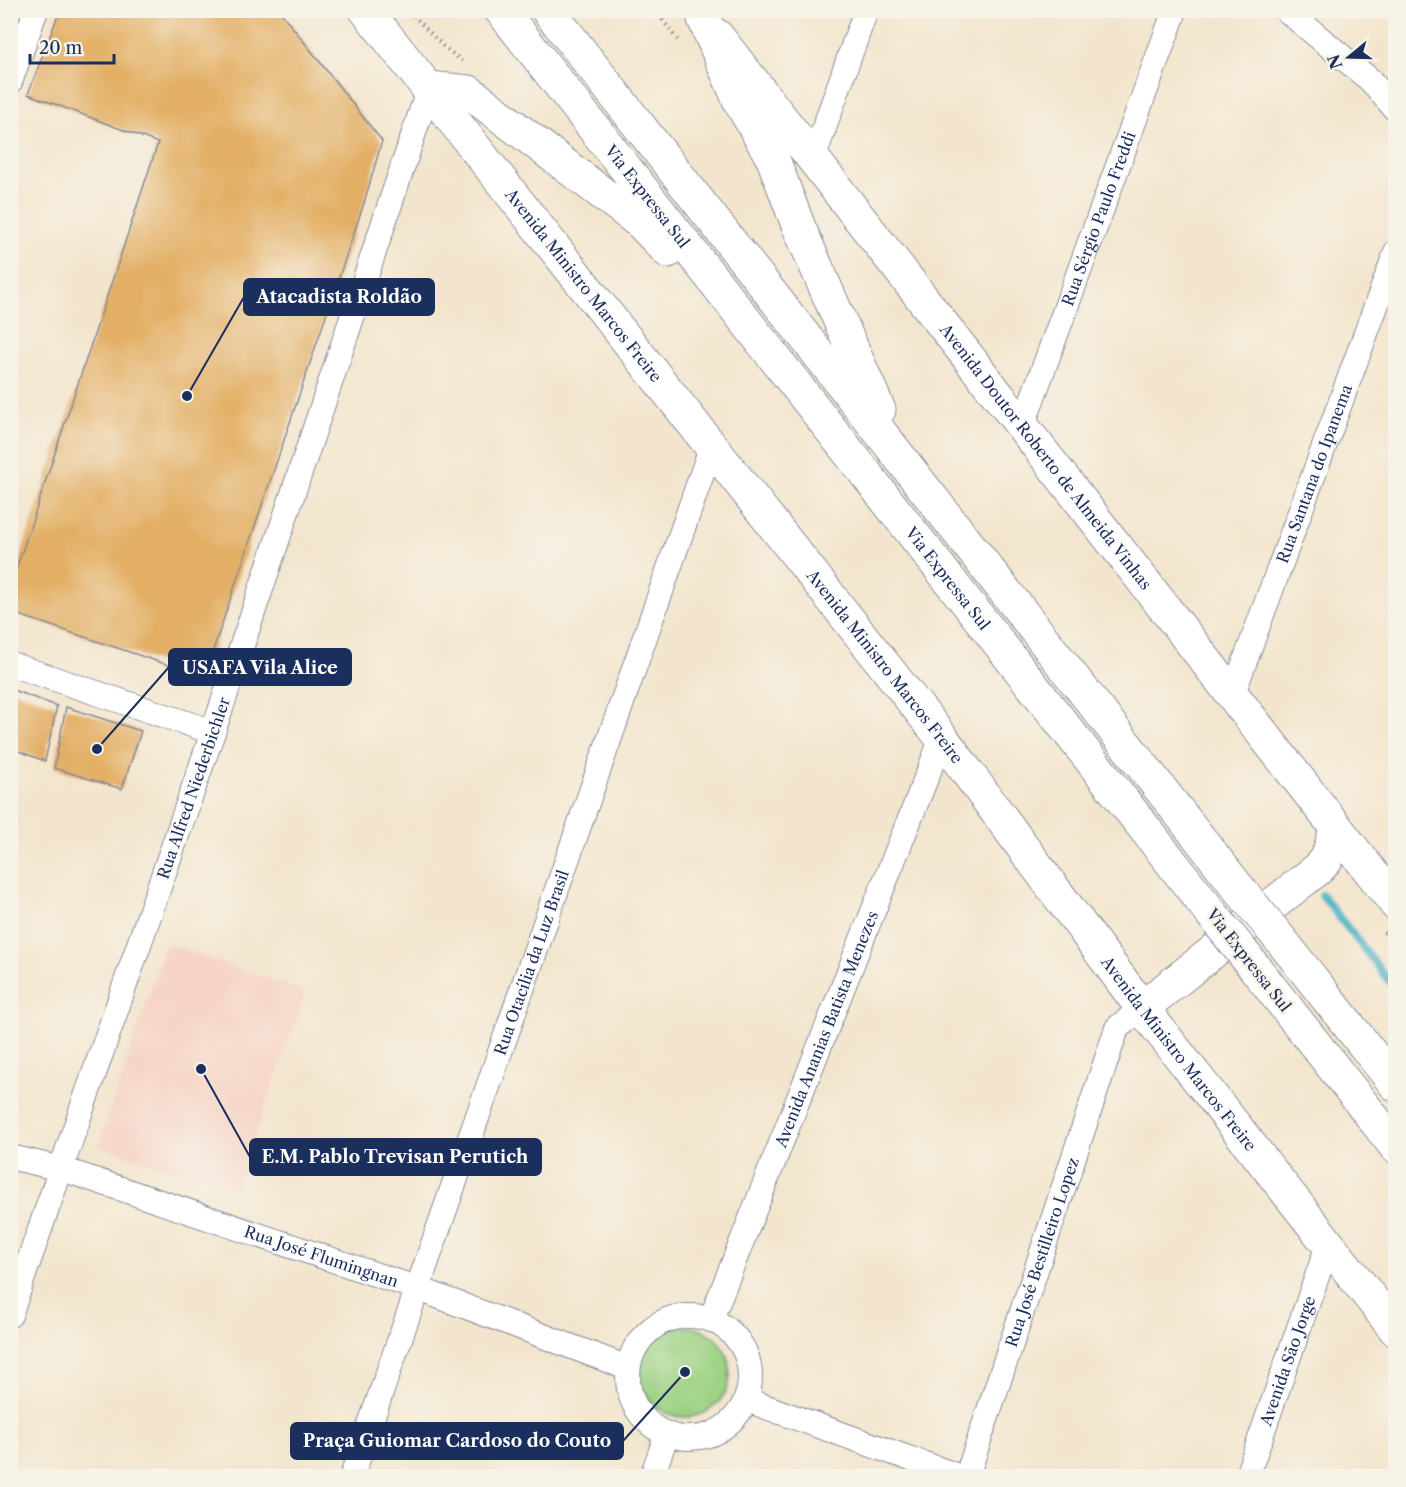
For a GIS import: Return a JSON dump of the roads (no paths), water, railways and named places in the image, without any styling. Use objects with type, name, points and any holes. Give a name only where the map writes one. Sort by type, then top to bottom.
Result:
[{"type":"main road","name":"Avenida Ministro Marcos Freire","points":[[366,10],[942,738],[1129,1018],[1328,1245],[1395,1330]]},
{"type":"main road","name":"Via Expressa Sul","points":[[501,10],[1395,1147]]},
{"type":"main road","points":[[548,10],[1395,1085]]},
{"type":"main road","points":[[700,15],[740,102],[773,159],[844,334],[902,460]]},
{"type":"main road","name":"Avenida Doutor Roberto de Almeida Vinhas","points":[[700,15],[1395,904]]},
{"type":"main road","points":[[429,88],[470,92],[641,223],[672,255],[728,299]]},
{"type":"main road","points":[[1129,1018],[1319,868],[1327,859],[1336,829]]},
{"type":"street","points":[[10,82],[36,10]]},
{"type":"street","points":[[813,159],[866,10]]},
{"type":"street","name":"Rua Sérgio Paulo Freddi","points":[[1022,426],[1175,10]]},
{"type":"street","points":[[1286,10],[1370,80],[1395,110]]},
{"type":"street","name":"Rua Alfred Niederbichler","points":[[10,1315],[213,732],[429,88]]},
{"type":"street","name":"Rua Santana do Ipanema","points":[[1232,696],[1395,252]]},
{"type":"street","name":"Rua Otacília da Luz Brasil","points":[[352,1476],[711,448]]},
{"type":"street","points":[[10,664],[213,732]]},
{"type":"street","name":"Avenida Ananias Batista Menezes","points":[[711,1319],[942,738]]},
{"type":"street","name":"Rua José Bestilleiro Lopez","points":[[967,1476],[1129,1018]]},
{"type":"street","name":"Rua José Flumingnan","points":[[10,1157],[62,1169],[418,1289],[628,1368]]},
{"type":"street","name":"Avenida São Jorge","points":[[1247,1476],[1328,1245]]},
{"type":"street","points":[[690,1315],[711,1319],[732,1332],[746,1352],[751,1375],[747,1400],[734,1420],[714,1434],[691,1439],[667,1434],[644,1419],[630,1395],[628,1368],[635,1347],[649,1330],[668,1318],[690,1315]]},
{"type":"street","points":[[747,1400],[958,1476]]},
{"type":"street","points":[[652,1476],[667,1434]]},
{"type":"waterway","points":[[1322,895],[1396,990]]},
{"type":"place","name":"Atacadista Roldão","points":[[187,396]]},
{"type":"place","name":"USAFA Vila Alice","points":[[97,749]]},
{"type":"place","name":"E.M. Pablo Trevisan Perutich","points":[[201,1069]]},
{"type":"place","name":"Praça Guiomar Cardoso do Couto","points":[[685,1372]]}]
